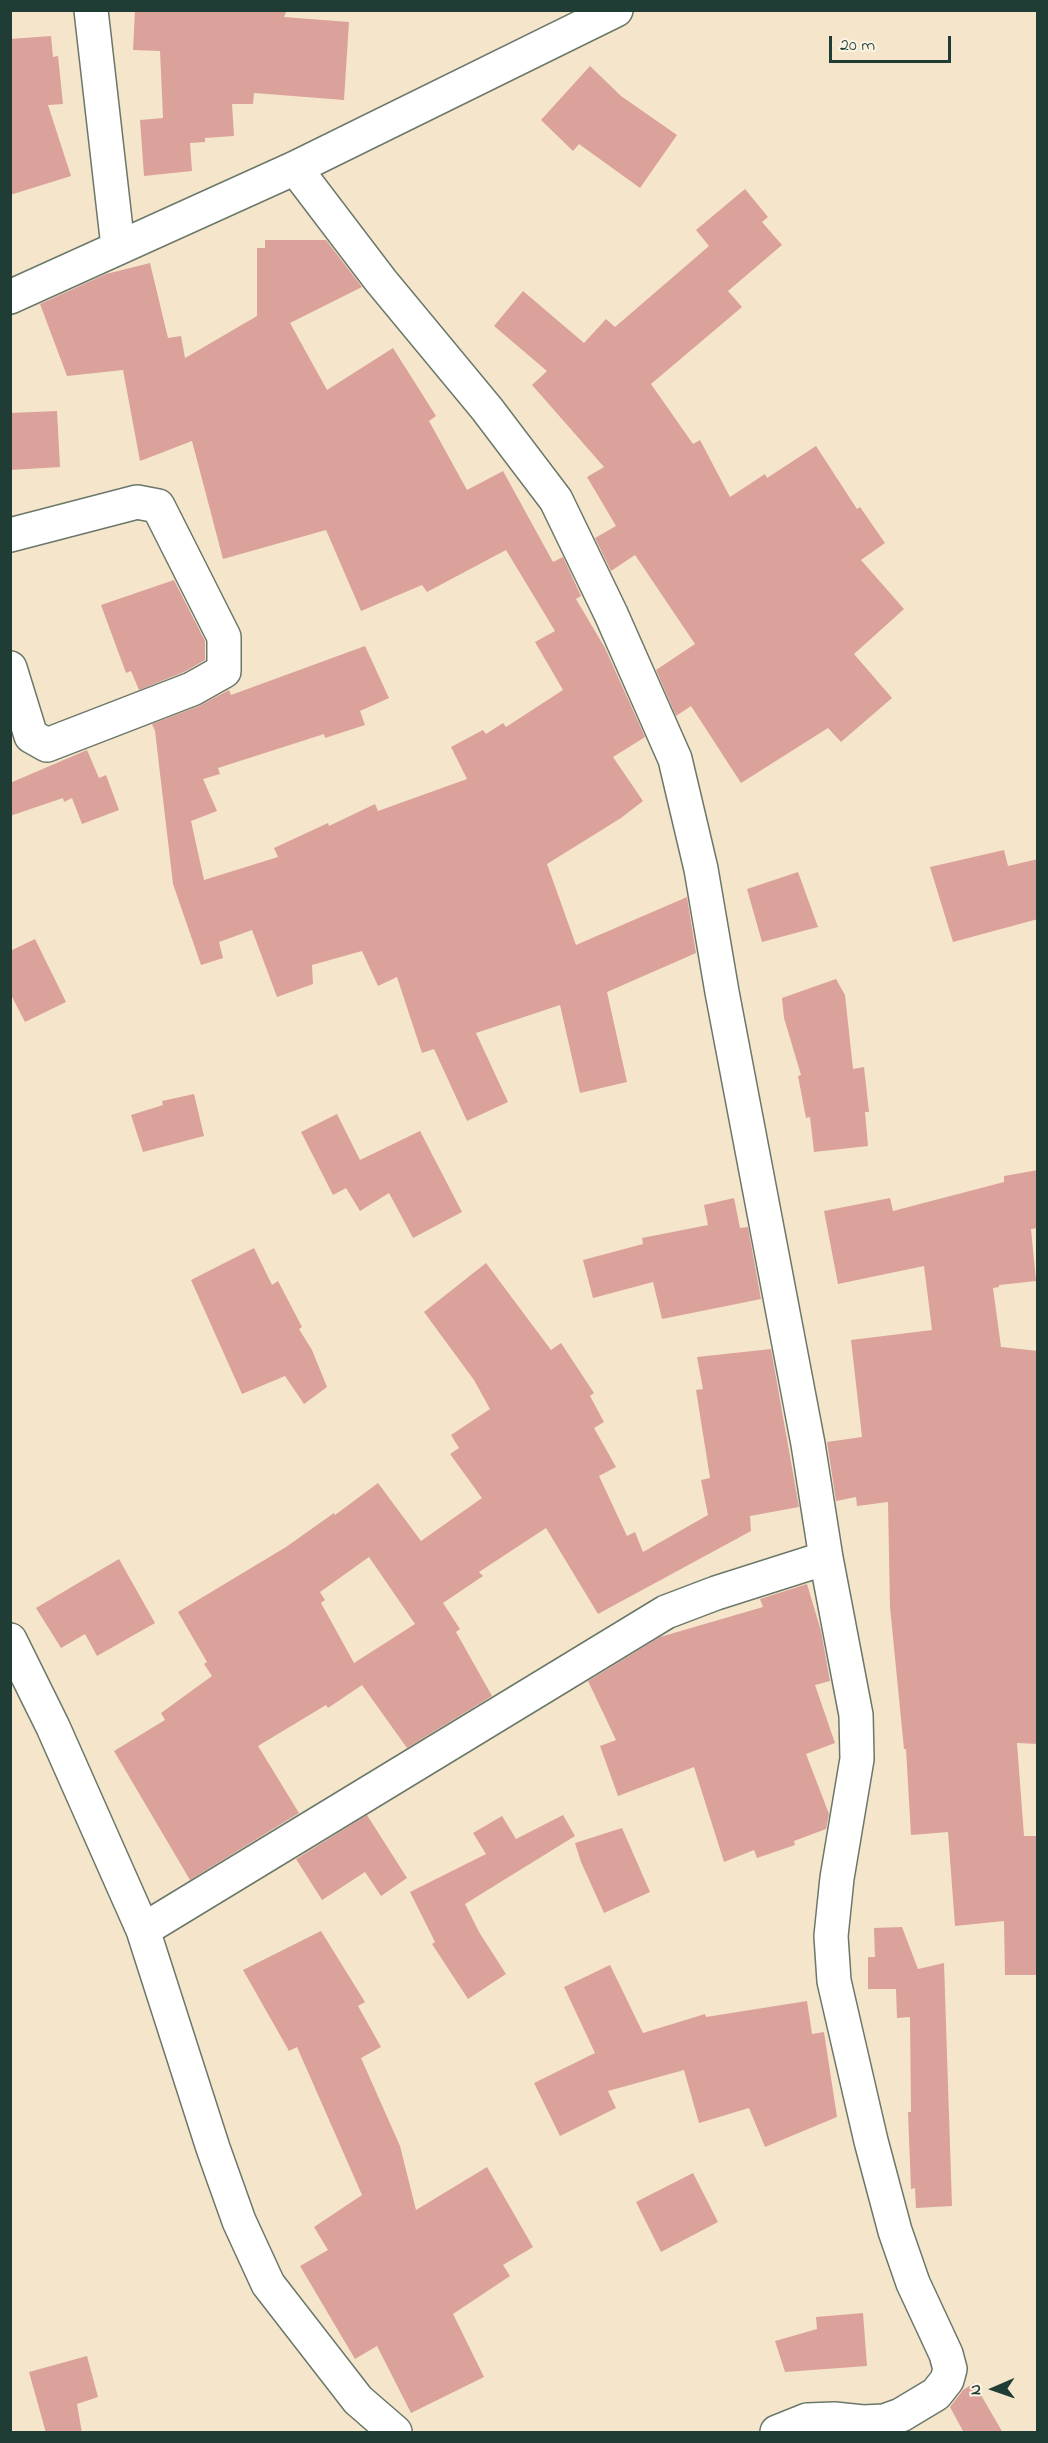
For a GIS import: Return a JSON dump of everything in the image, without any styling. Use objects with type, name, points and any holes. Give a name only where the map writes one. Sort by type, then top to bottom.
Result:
[{"type":"street","points":[[92,10],[118,247]]},
{"type":"street","points":[[10,297],[295,168],[616,10]]},
{"type":"street","points":[[295,168],[381,281],[487,409],[556,500],[611,614],[675,759],[700,869],[808,1444],[826,1558],[856,1715],[857,1759],[831,1936],[834,1981],[868,2130],[895,2231],[913,2283],[946,2354],[950,2369],[947,2380],[936,2394],[901,2415],[884,2421],[807,2420],[777,2433]]},
{"type":"street","points":[[10,535],[137,502],[158,506],[224,637],[224,671],[192,689],[47,745],[31,736],[10,668]]},
{"type":"street","points":[[143,1930],[666,1612],[716,1593],[826,1558]]},
{"type":"street","points":[[10,1640],[53,1727],[143,1930],[220,2169],[239,2221],[268,2284],[358,2400],[395,2433]]},
{"type":"building","points":[[135,10],[287,10],[284,17],[349,22],[344,100],[254,93],[253,104],[232,104],[234,136],[205,138],[205,142],[190,143],[192,171],[144,176],[140,120],[163,118],[160,51],[133,50]]},
{"type":"building","points":[[51,36],[53,57],[58,56],[63,104],[48,105],[71,176],[10,195],[10,39]]},
{"type":"building","points":[[590,66],[621,96],[677,135],[640,188],[579,144],[573,151],[541,120]]},
{"type":"building","points":[[745,189],[768,217],[762,222],[782,245],[728,291],[742,307],[651,384],[693,444],[700,440],[730,497],[765,474],[767,478],[816,446],[857,509],[860,507],[885,543],[861,560],[904,609],[854,654],[892,698],[841,742],[828,728],[741,783],[691,706],[676,716],[656,670],[695,644],[635,555],[611,571],[595,538],[616,526],[587,477],[604,467],[532,385],[547,371],[494,326],[523,291],[584,343],[606,319],[615,327],[709,246],[696,230]]},
{"type":"building","points":[[265,240],[326,240],[362,287],[290,323],[327,390],[393,348],[436,416],[429,421],[467,490],[503,471],[553,562],[563,557],[581,596],[576,599],[605,648],[645,737],[613,757],[643,801],[621,818],[547,864],[576,945],[687,897],[696,953],[607,992],[627,1082],[580,1093],[560,1005],[476,1033],[508,1102],[467,1121],[434,1049],[422,1053],[397,977],[378,986],[362,951],[312,965],[313,984],[277,997],[252,930],[219,942],[223,958],[201,965],[173,884],[155,731],[152,724],[199,706],[229,690],[231,695],[365,646],[389,698],[360,711],[365,725],[325,738],[324,734],[218,768],[220,774],[203,779],[217,811],[191,821],[204,880],[278,857],[274,848],[375,804],[378,811],[467,779],[451,747],[483,730],[486,734],[503,723],[506,727],[563,690],[535,642],[555,631],[506,550],[427,592],[422,585],[361,611],[326,530],[223,559],[192,441],[140,461],[123,370],[67,376],[40,304],[106,274],[150,263],[168,338],[181,336],[185,358],[257,316],[257,248],[265,248]]},
{"type":"building","points":[[57,411],[60,467],[10,470],[10,413]]},
{"type":"building","points":[[174,580],[205,641],[205,660],[184,672],[139,690],[131,671],[126,673],[101,605]]},
{"type":"building","points":[[87,750],[99,778],[106,775],[119,810],[82,824],[72,798],[64,802],[63,798],[10,816],[10,783]]},
{"type":"building","points":[[1004,850],[1008,866],[1038,859],[1038,919],[953,942],[930,867]]},
{"type":"building","points":[[798,872],[818,927],[762,942],[747,889]]},
{"type":"building","points":[[35,939],[66,1002],[25,1022],[10,993],[10,951]]},
{"type":"building","points":[[836,979],[845,995],[853,1069],[864,1067],[869,1112],[865,1112],[868,1146],[814,1152],[810,1117],[806,1118],[798,1076],[801,1075],[784,1018],[782,998]]},
{"type":"building","points":[[194,1094],[204,1136],[143,1152],[131,1115],[163,1105],[162,1101]]},
{"type":"building","points":[[337,1114],[360,1160],[420,1131],[462,1212],[413,1238],[389,1193],[360,1211],[346,1188],[333,1195],[301,1132]]},
{"type":"building","points":[[1038,1170],[1038,1228],[1031,1229],[1036,1281],[999,1285],[993,1288],[1001,1347],[1038,1351],[1038,1744],[1017,1743],[1024,1836],[1038,1836],[1038,1975],[1005,1975],[1004,1921],[955,1926],[948,1832],[911,1835],[906,1749],[904,1749],[890,1607],[888,1502],[857,1506],[856,1497],[836,1501],[827,1442],[862,1437],[851,1340],[932,1330],[924,1266],[838,1284],[824,1211],[890,1198],[893,1211],[1004,1182],[1004,1176]]},
{"type":"building","points":[[734,1198],[740,1228],[748,1227],[761,1299],[662,1319],[653,1282],[593,1298],[583,1260],[643,1244],[642,1238],[708,1225],[704,1205]]},
{"type":"building","points":[[254,1248],[272,1285],[278,1281],[302,1327],[299,1329],[312,1350],[327,1387],[304,1404],[285,1376],[242,1394],[191,1280]]},
{"type":"building","points":[[486,1263],[551,1350],[561,1343],[594,1393],[590,1396],[604,1422],[594,1428],[616,1467],[599,1476],[627,1536],[635,1532],[643,1552],[708,1515],[701,1480],[710,1478],[696,1390],[703,1389],[697,1357],[771,1349],[799,1507],[750,1516],[751,1531],[598,1614],[546,1528],[479,1572],[483,1576],[443,1603],[460,1629],[456,1632],[492,1696],[407,1748],[362,1685],[328,1708],[326,1705],[258,1746],[299,1813],[190,1880],[114,1751],[165,1720],[161,1713],[212,1676],[204,1664],[207,1662],[178,1612],[286,1547],[378,1483],[421,1541],[482,1498],[450,1454],[459,1448],[451,1435],[490,1409],[474,1380],[424,1312]],"holes":[[[369,1557],[415,1624],[354,1663],[321,1603],[325,1600],[320,1592]]]},
{"type":"building","points":[[119,1559],[155,1623],[97,1656],[85,1634],[61,1648],[36,1608]]},
{"type":"building","points":[[807,1584],[821,1631],[830,1681],[815,1685],[835,1743],[806,1754],[829,1814],[826,1829],[794,1841],[795,1845],[757,1858],[754,1850],[724,1862],[694,1767],[618,1796],[600,1746],[616,1740],[588,1681],[660,1637],[763,1607],[760,1599]]},
{"type":"building","points":[[367,1815],[407,1878],[381,1896],[365,1872],[322,1900],[296,1859]]},
{"type":"building","points":[[563,1815],[575,1836],[465,1904],[479,1932],[506,1974],[468,1999],[432,1944],[435,1942],[410,1892],[486,1854],[473,1833],[502,1816],[516,1839]]},
{"type":"building","points":[[622,1828],[650,1892],[604,1913],[575,1843]]},
{"type":"building","points":[[902,1927],[918,1969],[944,1963],[952,2206],[916,2208],[915,2188],[911,2189],[908,2112],[911,2112],[910,2017],[897,2018],[896,1989],[868,1989],[868,1957],[875,1957],[874,1928]]},
{"type":"building","points":[[321,1931],[365,2002],[358,2006],[381,2047],[361,2058],[400,2146],[416,2210],[487,2167],[533,2247],[503,2265],[510,2276],[453,2314],[484,2377],[411,2413],[377,2346],[355,2359],[300,2266],[328,2250],[314,2227],[362,2195],[297,2047],[289,2051],[243,1970]]},
{"type":"building","points":[[610,1965],[643,2033],[705,2014],[706,2017],[807,2001],[812,2034],[824,2032],[837,2117],[765,2147],[749,2108],[699,2123],[684,2070],[608,2091],[616,2108],[560,2136],[534,2083],[595,2053],[564,1987]]},
{"type":"building","points":[[693,2173],[718,2222],[661,2252],[636,2202]]},
{"type":"building","points":[[863,2313],[867,2366],[785,2372],[775,2341],[817,2329],[816,2317]]},
{"type":"building","points":[[87,2356],[98,2397],[77,2404],[82,2433],[46,2433],[29,2372]]},
{"type":"building","points":[[974,2383],[1003,2433],[964,2433],[950,2407],[963,2390]]}]
